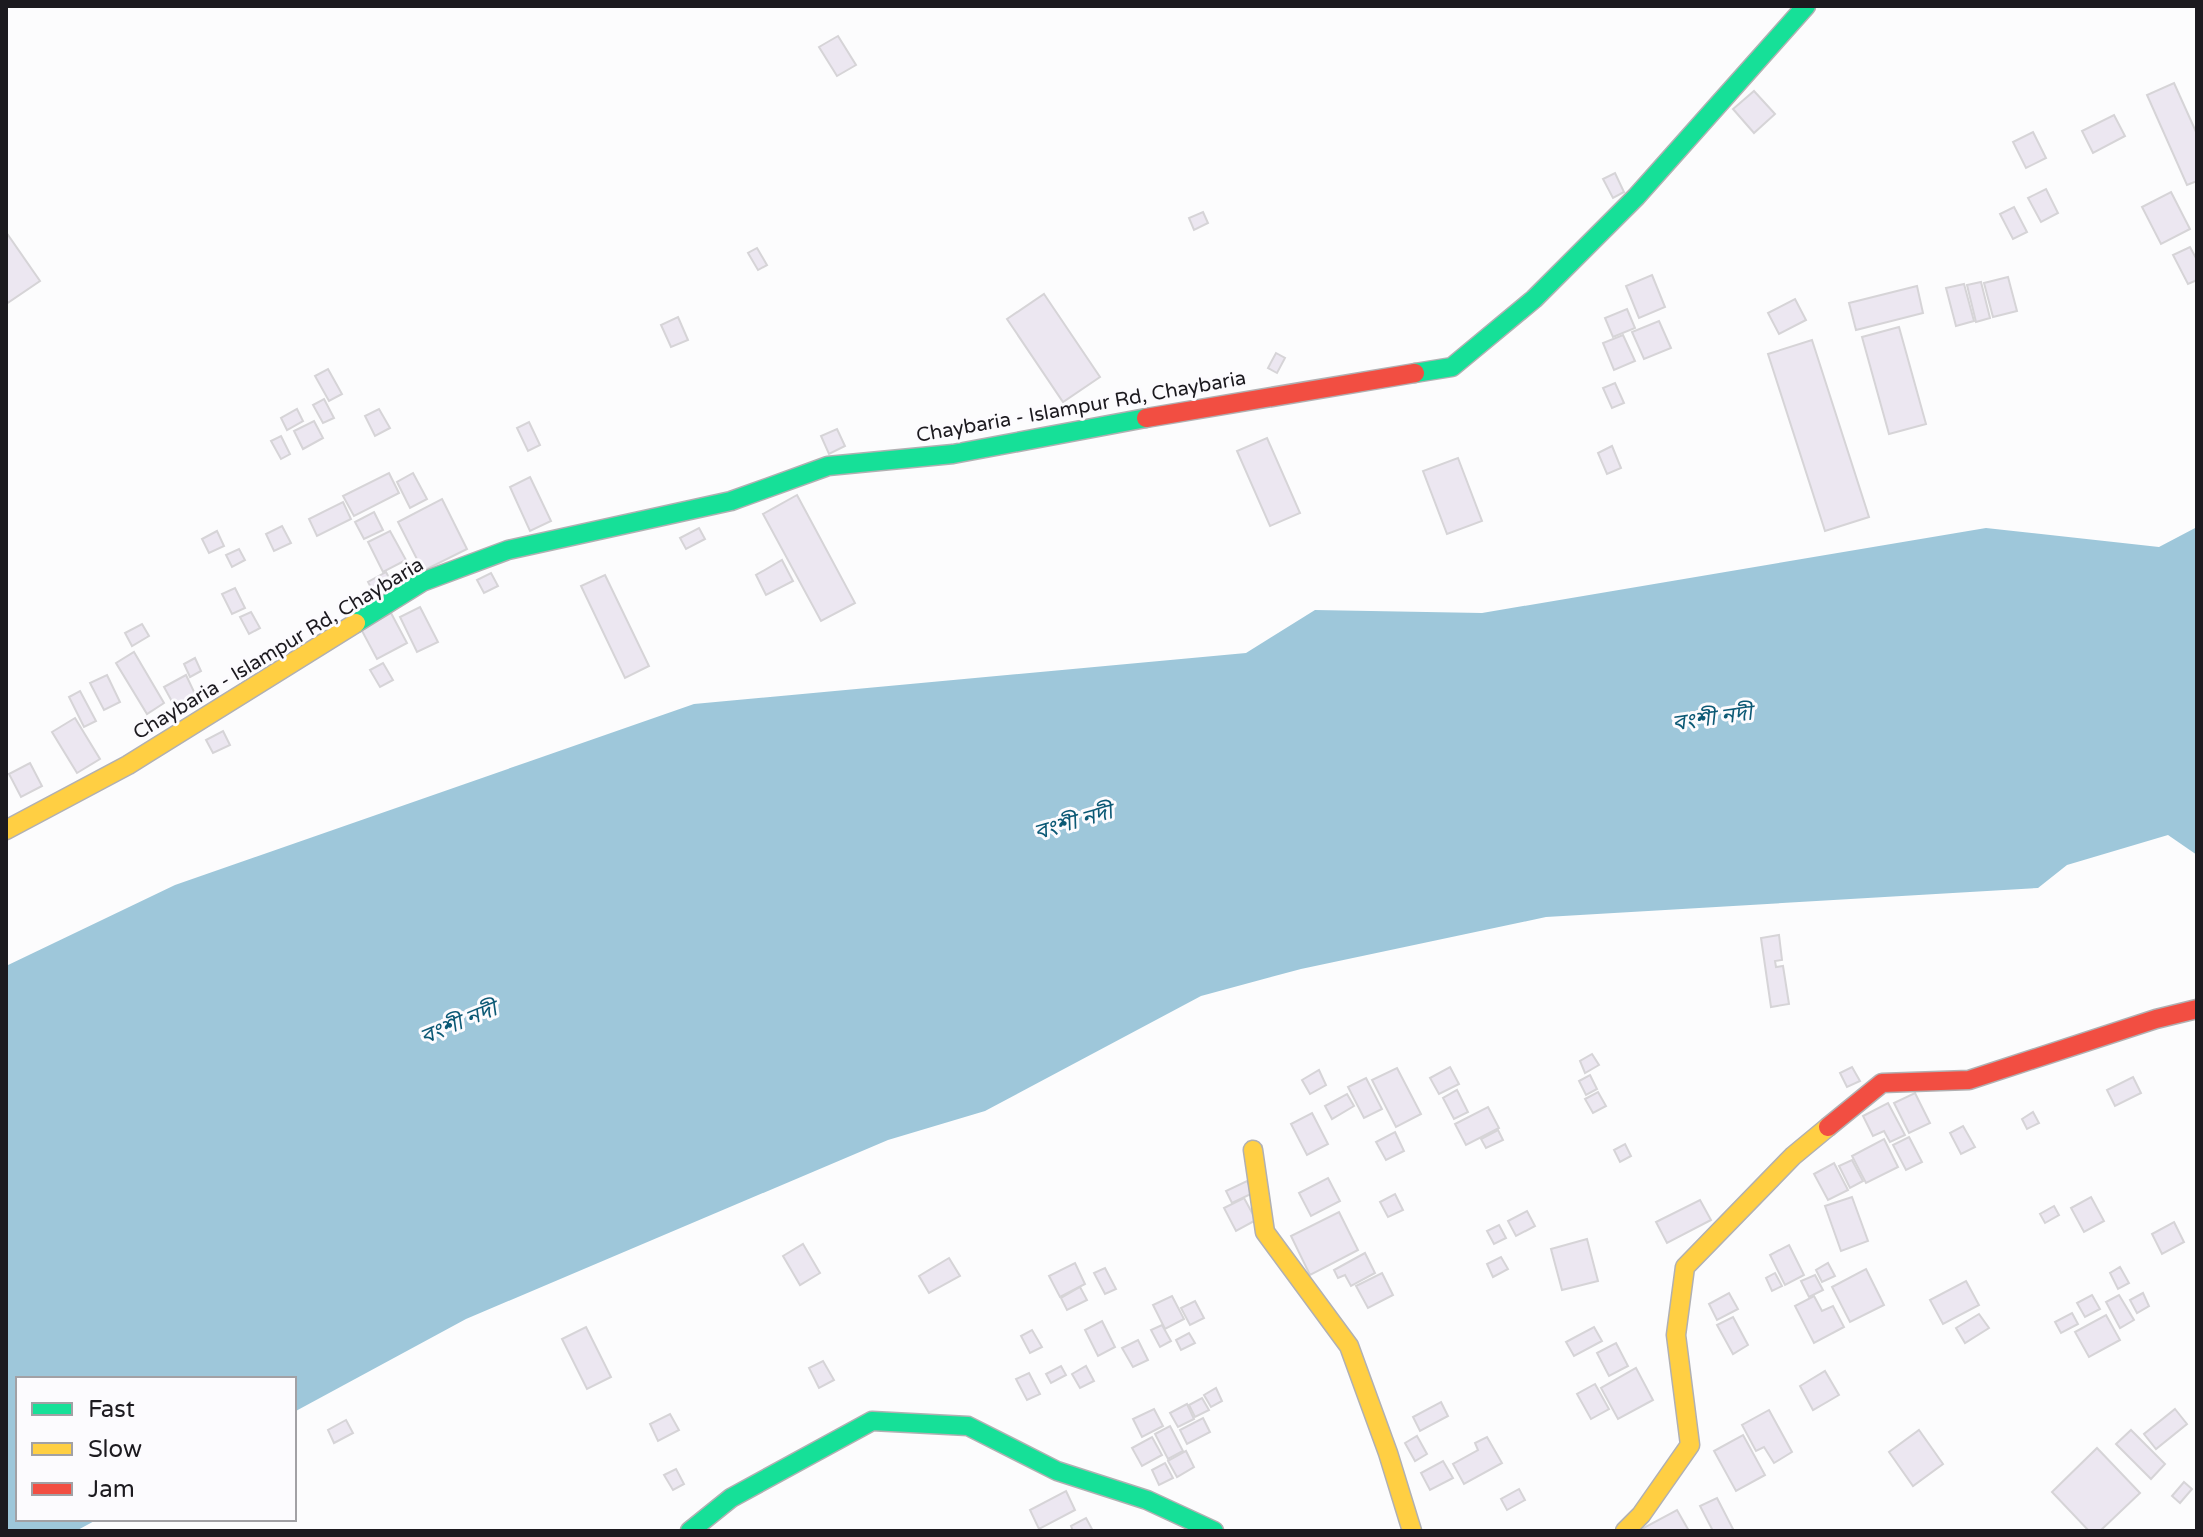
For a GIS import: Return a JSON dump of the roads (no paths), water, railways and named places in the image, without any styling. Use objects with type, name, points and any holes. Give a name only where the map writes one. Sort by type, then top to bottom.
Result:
[{"type":"street","name":"Chaybaria - Islampur Rd, Chaybaria","points":[[6,830],[128,765],[422,582],[508,550],[731,501],[828,466],[953,454],[1225,403],[1452,367],[1534,299],[1636,197],[1806,6]]},
{"type":"street","points":[[1625,1531],[1641,1515],[1690,1445],[1676,1335],[1685,1267],[1793,1156],[1882,1083],[1969,1080],[2156,1019],[2197,1009]]},
{"type":"street","points":[[1253,1150],[1265,1232],[1349,1346],[1388,1453],[1412,1531]]},
{"type":"street","points":[[690,1531],[731,1498],[872,1421],[968,1426],[1057,1471],[1147,1500],[1214,1531]]},
{"type":"water","name":"বংশী নদী","points":[[2197,527],[2197,855],[2168,835],[2067,865],[2038,888],[1546,917],[1301,969],[1201,996],[985,1111],[888,1140],[466,1319],[296,1411],[296,1377],[16,1377],[16,1521],[94,1521],[76,1531],[6,1531],[6,966],[175,885],[694,704],[1246,653],[1315,610],[1482,613],[1986,528],[2159,547]]}]
